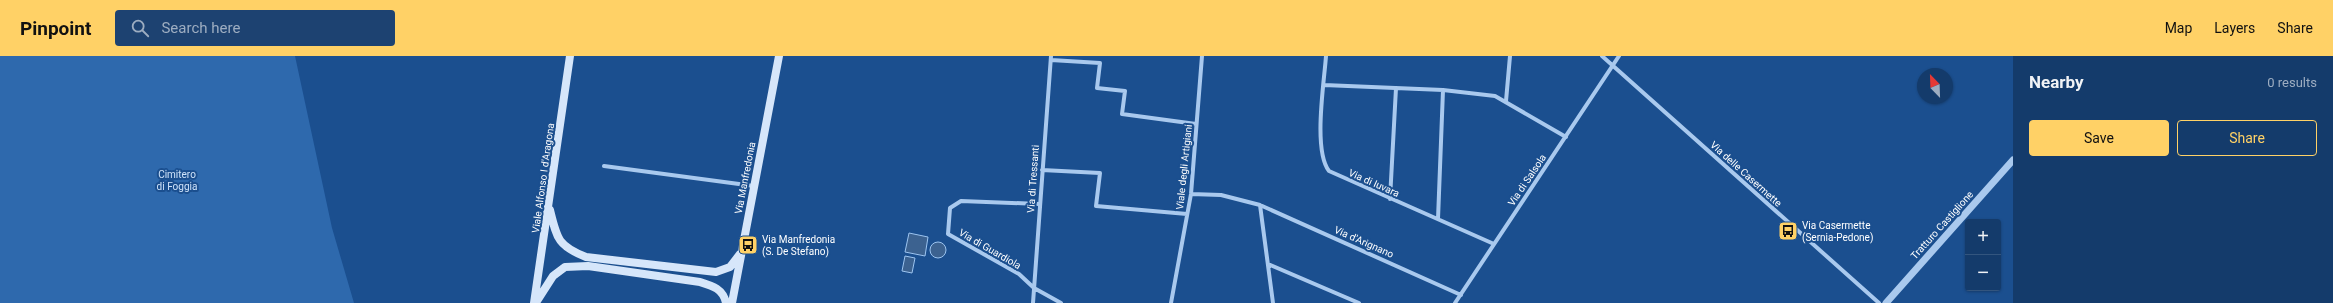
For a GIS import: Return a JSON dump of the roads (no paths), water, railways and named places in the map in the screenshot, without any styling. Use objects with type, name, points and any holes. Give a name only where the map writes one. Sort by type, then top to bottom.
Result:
[{"type":"main road","name":"Viale Alfonso I d'Aragona","points":[[535,303],[570,56]]},
{"type":"main road","name":"Via Manfredonia","points":[[732,303],[778,56]]},
{"type":"main road","points":[[549,206],[555,230],[566,249],[586,257],[716,272],[730,267],[742,250]]},
{"type":"main road","points":[[535,303],[553,276],[565,267],[588,266],[700,282],[715,287],[725,295],[726,303]]},
{"type":"street","name":"Viale degli Artigiani","points":[[1171,303],[1191,194],[1202,56]]},
{"type":"street","name":"Via di Iuvara","points":[[1326,56],[1320,148],[1324,165],[1329,171],[1494,244]]},
{"type":"street","points":[[1506,101],[1510,56]]},
{"type":"street","name":"Via delle Casermette","points":[[1602,56],[1879,303]]},
{"type":"street","name":"Via di Salsola","points":[[1455,303],[1619,56]]},
{"type":"street","points":[[1051,58],[1100,62],[1097,88],[1125,91],[1122,114],[1196,124]]},
{"type":"street","name":"Via di Tressanti","points":[[1033,303],[1051,58]]},
{"type":"street","points":[[1324,86],[1443,90],[1495,96],[1566,136]]},
{"type":"street","points":[[1390,198],[1396,88]]},
{"type":"street","points":[[1438,219],[1443,90]]},
{"type":"street","name":"Tratturo Castiglione","points":[[1886,303],[2013,160]]},
{"type":"street","points":[[604,166],[754,186]]},
{"type":"street","points":[[1042,170],[1100,173],[1096,206],[1187,214]]},
{"type":"street","name":"Via d'Arignano","points":[[1191,194],[1221,195],[1260,205],[1461,295]]},
{"type":"street","name":"Via di Guardiola","points":[[1040,204],[961,201],[950,208],[948,234],[1019,274],[1034,288],[1061,303]]},
{"type":"street","points":[[1260,205],[1273,303]]},
{"type":"street","points":[[1268,264],[1359,303]]},
{"type":"place","name":"Via Casermette (Sernia-Pedone)","points":[[1788,231]]},
{"type":"place","name":"Via Manfredonia (S. De Stefano)","points":[[748,245]]},
{"type":"park label","name":"Cimitero di Foggia","points":[[177,180]]}]
